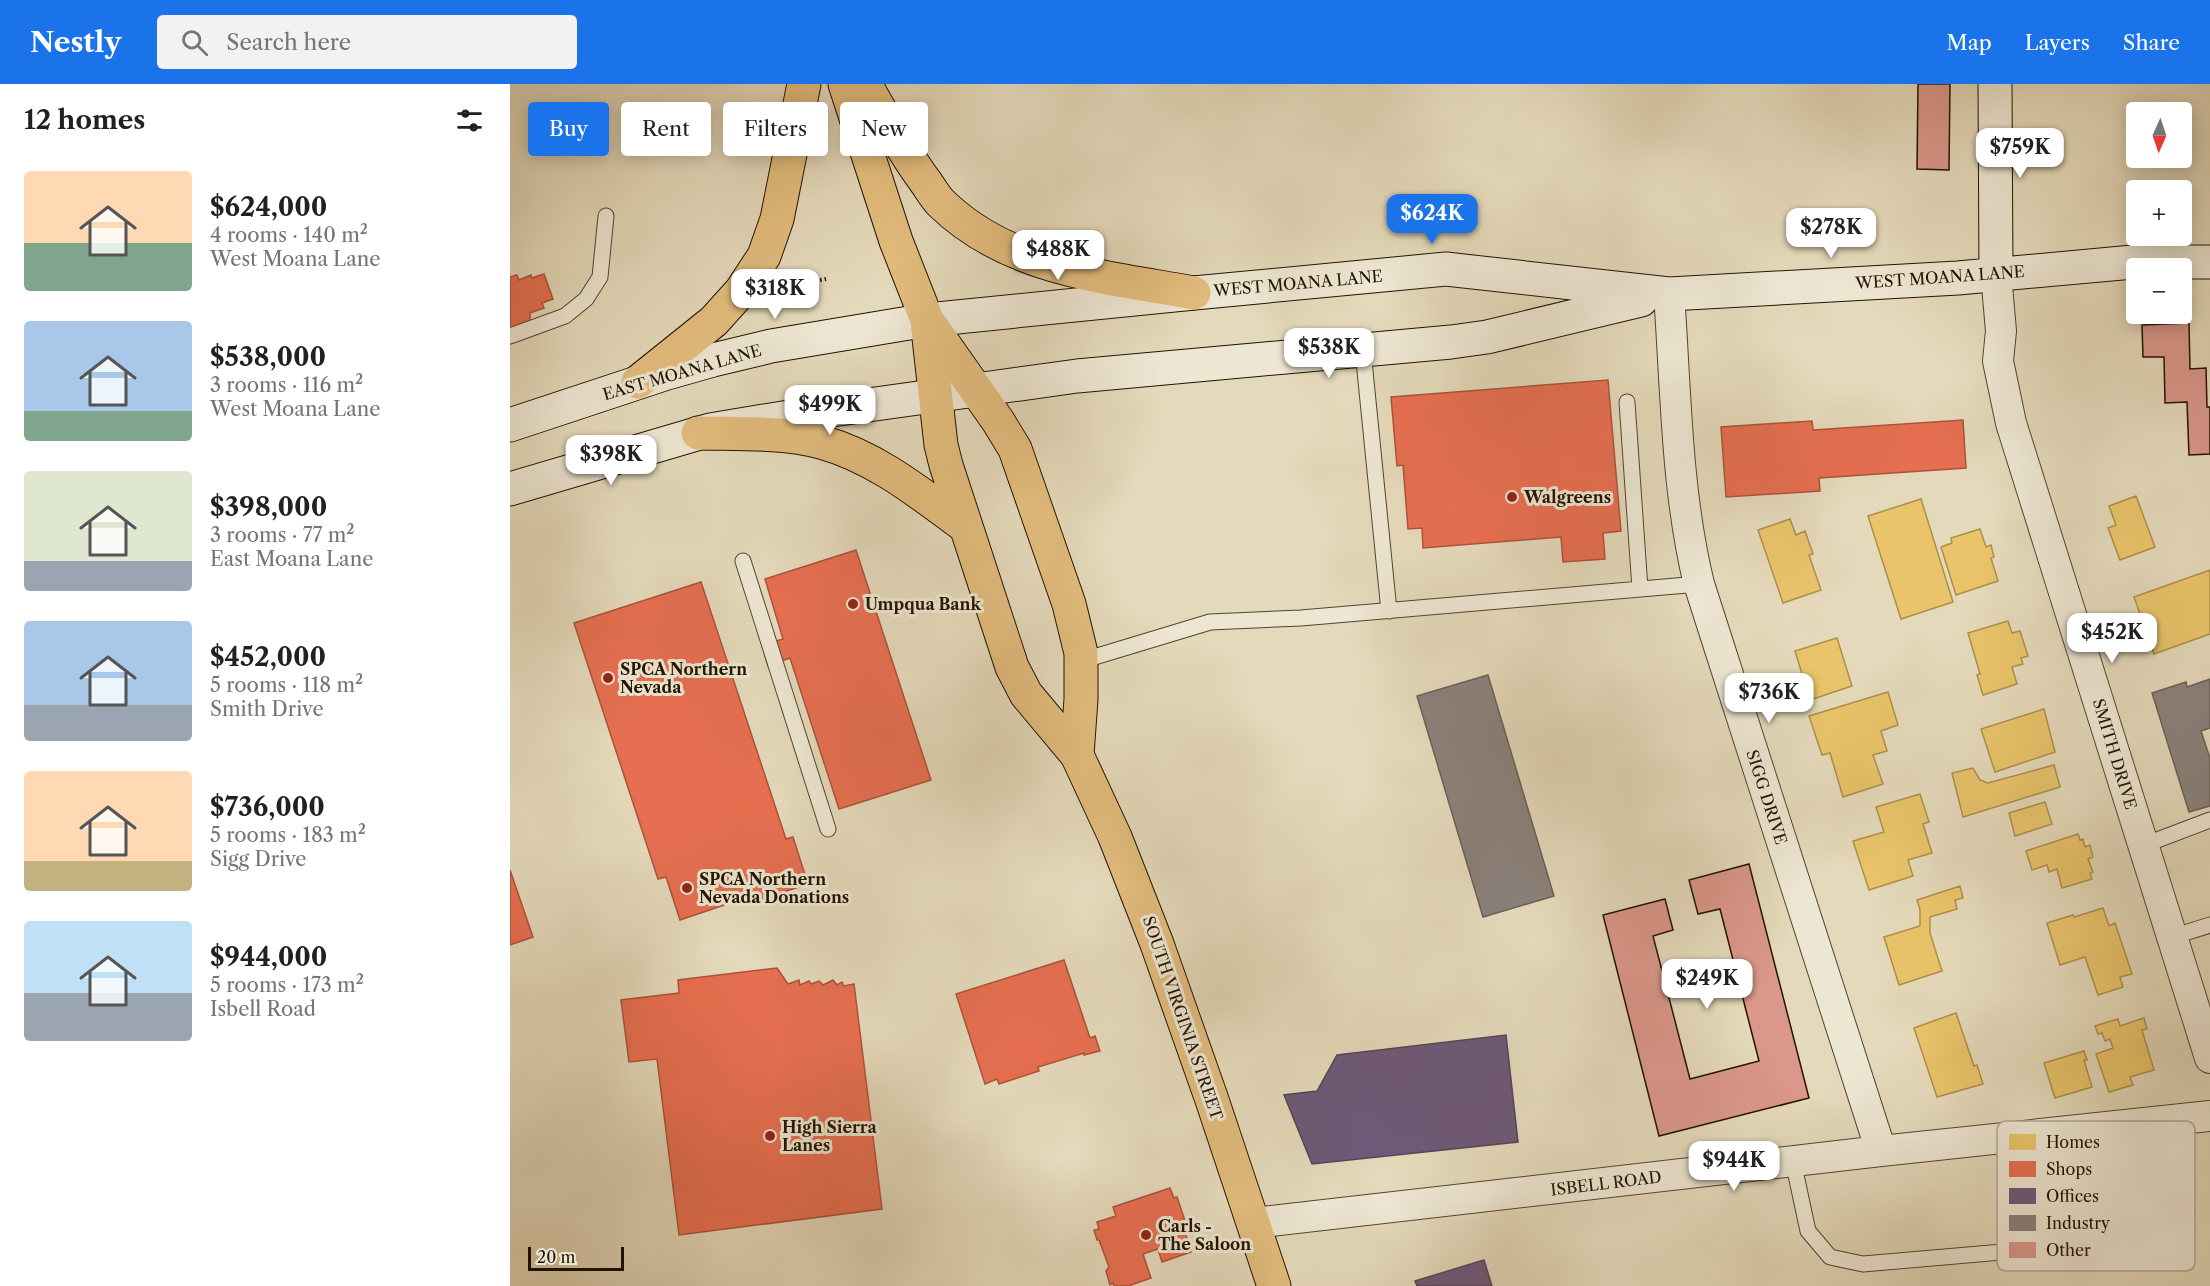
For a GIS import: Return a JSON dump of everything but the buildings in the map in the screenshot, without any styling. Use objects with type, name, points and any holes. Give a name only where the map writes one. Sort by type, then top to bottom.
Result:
[{"type":"main road","points":[[638,382],[714,321],[741,291],[764,256],[777,219],[804,84]]},
{"type":"main road","name":"SOUTH VIRGINIA STREET","points":[[845,84],[896,241],[955,393],[1015,448],[1069,603],[1081,652],[1081,699],[1077,755]]},
{"type":"main road","points":[[865,84],[908,158],[940,202],[976,232],[1019,254],[1071,271],[1194,293]]},
{"type":"main road","points":[[1995,84],[1996,274]]},
{"type":"main road","name":"WEST MOANA LANE","points":[[927,320],[1446,270],[1669,294],[1996,274],[2133,262],[2210,262]]},
{"type":"main road","name":"WEST MOANA LANE","points":[[955,393],[1077,376],[1451,342],[1487,337],[1669,294]]},
{"type":"main road","name":"EAST MOANA LANE","points":[[510,425],[638,382],[713,360],[771,346],[927,320]]},
{"type":"main road","points":[[510,489],[698,433],[825,411],[955,393]]},
{"type":"main road","name":"SOUTH VIRGINIA STREET","points":[[955,393],[941,445],[1012,667],[1026,694],[1077,755],[1142,900],[1274,1286]]},
{"type":"main road","points":[[698,433],[777,436],[820,441],[855,454],[894,474],[966,527]]},
{"type":"street","name":"SMITH DRIVE","points":[[1996,274],[2001,331],[1998,361],[2011,423],[2210,1058]]},
{"type":"street","name":"SIGG DRIVE","points":[[1669,294],[1682,484],[1690,548],[1699,584],[1881,1151]]},
{"type":"street","name":"ISBELL ROAD","points":[[2163,1121],[2210,1116]]},
{"type":"street","name":"ISBELL ROAD","points":[[1254,1223],[1997,1139]]},
{"type":"lane","points":[[510,336],[565,316],[586,299],[600,277],[606,216]]},
{"type":"lane","points":[[1363,351],[1389,611]]},
{"type":"lane","points":[[1627,402],[1640,589]]},
{"type":"lane","points":[[742,561],[828,829]]},
{"type":"lane","points":[[1081,661],[1210,622],[1389,611],[1699,584]]},
{"type":"lane","points":[[2144,845],[2210,820]]},
{"type":"lane","points":[[2172,937],[2210,925]]},
{"type":"lane","points":[[1793,1161],[1808,1231],[1830,1257],[1863,1264],[1997,1252]]},
{"type":"path","points":[[780,272],[807,283],[826,279]]},
{"type":"path","points":[[807,283],[820,316]]},
{"type":"place","name":"Walgreens","points":[[1512,497]]},
{"type":"place","name":"Umpqua Bank","points":[[853,604]]},
{"type":"place","name":"SPCA Northern Nevada","points":[[608,678]]},
{"type":"place","name":"SPCA Northern Nevada Donations","points":[[687,888]]},
{"type":"place","name":"High Sierra Lanes","points":[[770,1136]]},
{"type":"place","name":"Carls - The Saloon","points":[[1146,1235]]}]
